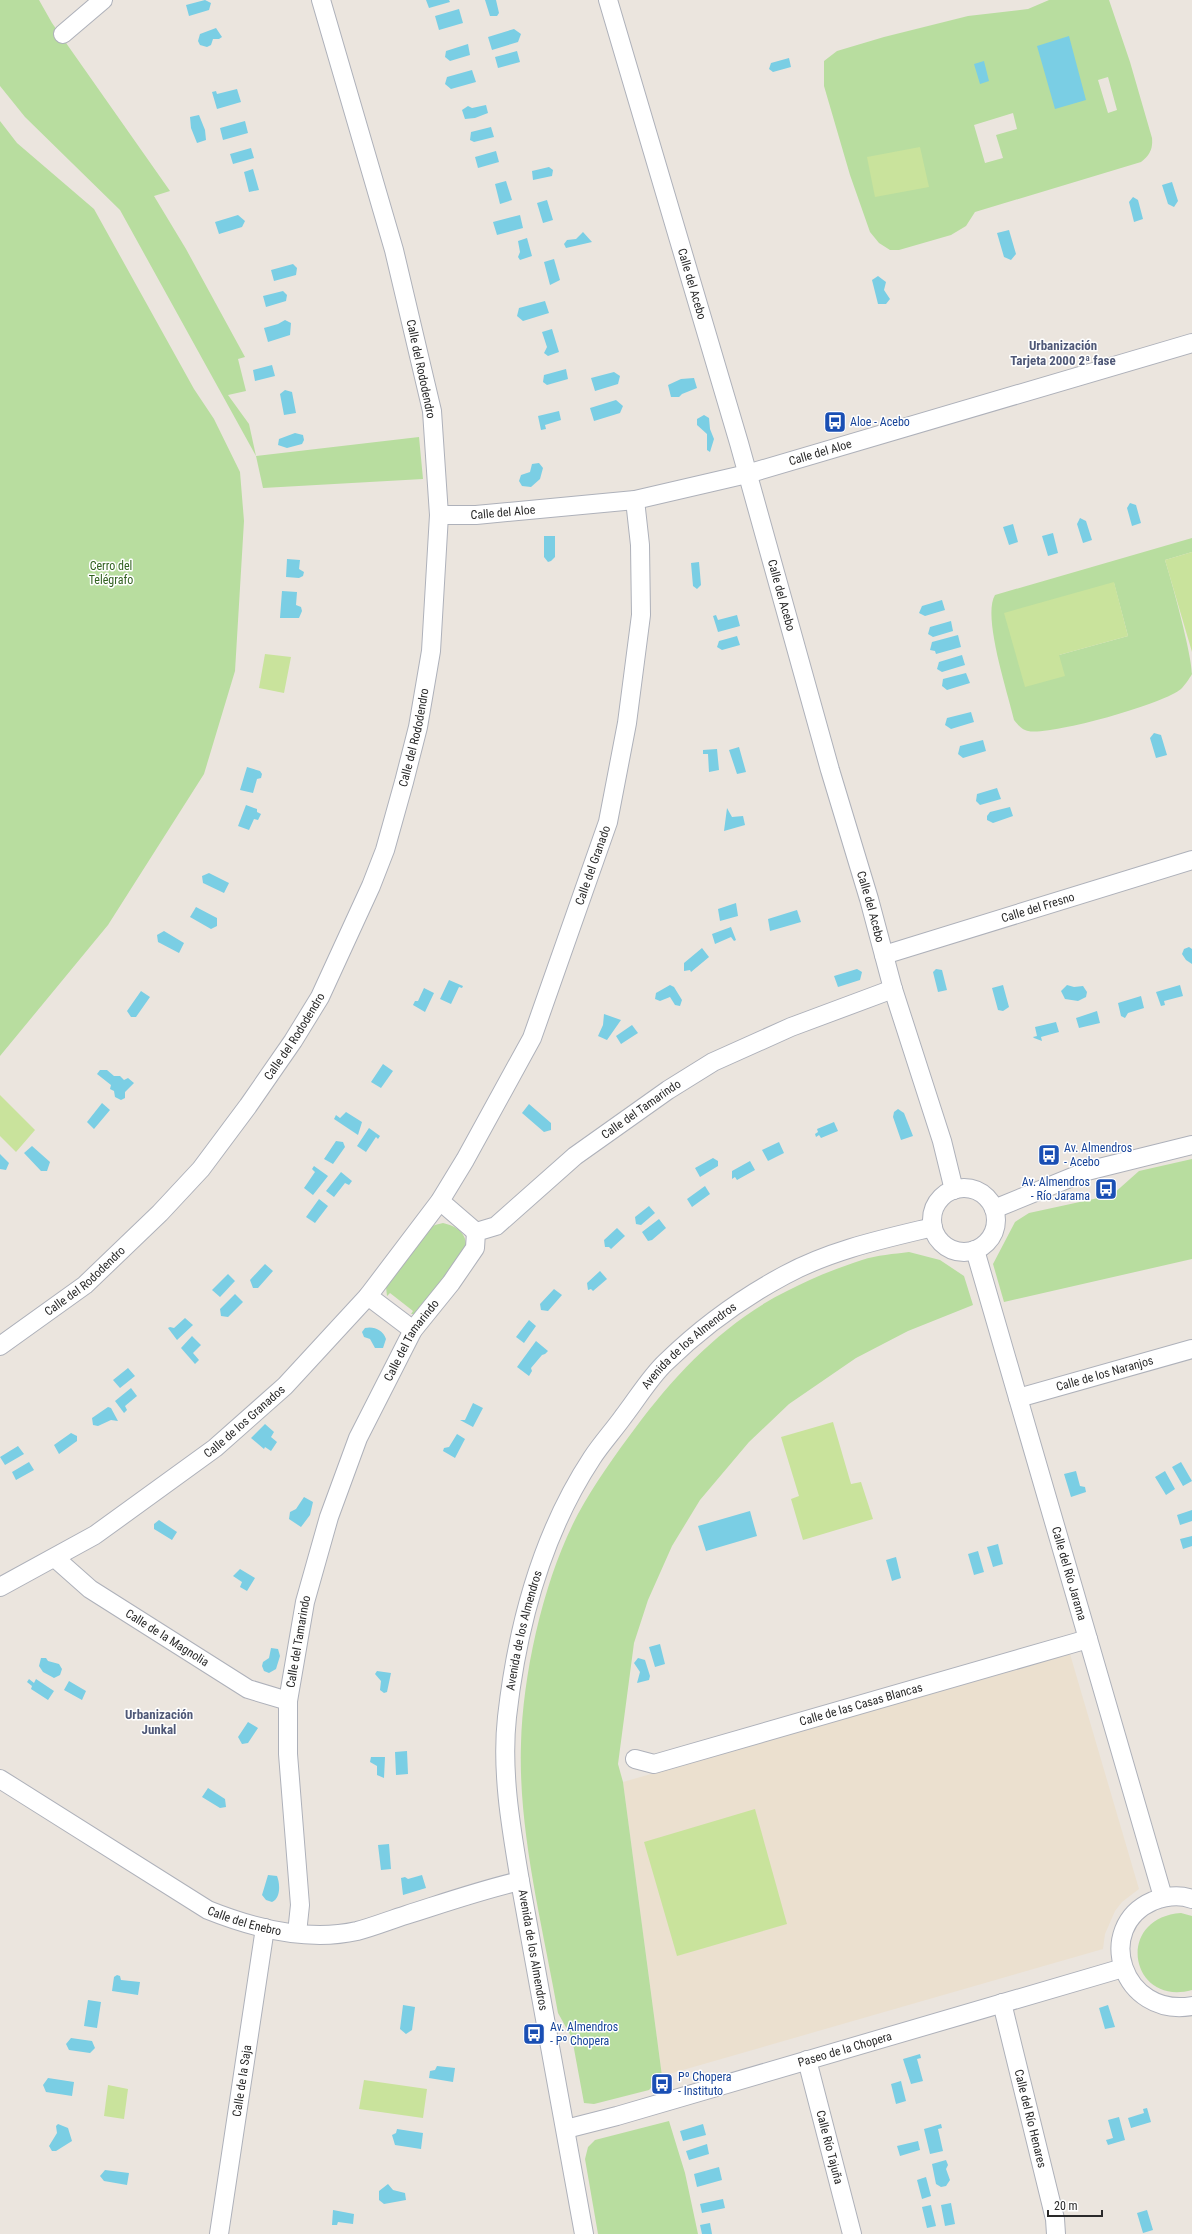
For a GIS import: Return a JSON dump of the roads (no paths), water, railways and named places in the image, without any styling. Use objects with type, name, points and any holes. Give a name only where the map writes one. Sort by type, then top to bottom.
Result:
[{"type":"street","points":[[63,34],[102,0]]},
{"type":"street","name":"Calle del Rododendro","points":[[0,1346],[85,1285],[160,1213],[201,1169],[289,1046],[320,998],[371,886],[385,850],[418,727],[431,651],[439,515],[430,404],[394,250],[321,0]]},
{"type":"street","name":"Calle del Acebo","points":[[608,0],[747,474],[893,988],[942,1141],[954,1190]]},
{"type":"street","name":"Calle del Aloe","points":[[439,515],[476,515],[635,500],[747,474],[1192,343]]},
{"type":"street","name":"Calle del Granado","points":[[440,1202],[532,1038],[608,822],[627,723],[641,615],[640,545],[635,500]]},
{"type":"street","name":"Calle del Fresno","points":[[884,955],[1192,860]]},
{"type":"street","name":"Calle del Tamarindo","points":[[297,1933],[300,1905],[288,1754],[288,1701],[305,1602],[329,1517],[358,1438],[413,1330],[451,1283],[475,1248],[476,1232],[496,1226],[575,1156],[668,1090],[714,1062],[791,1027],[893,988]]},
{"type":"street","points":[[994,1209],[1087,1171],[1192,1145]]},
{"type":"street","points":[[964,1188],[974,1189],[989,1200],[994,1209],[996,1221],[993,1234],[975,1250],[960,1251],[946,1245],[936,1234],[933,1227],[934,1208],[939,1200],[954,1190],[964,1188]]},
{"type":"street","points":[[440,1202],[476,1232]]},
{"type":"street","name":"Calle de los Granados","points":[[0,1587],[95,1535],[216,1448],[285,1386],[368,1296],[440,1202]]},
{"type":"street","name":"Avenida de los Almendros","points":[[584,2234],[510,1825],[507,1771],[507,1718],[515,1664],[524,1619],[538,1571],[562,1513],[591,1459],[664,1363],[737,1302],[786,1274],[828,1255],[933,1227]]},
{"type":"street","name":"Calle del Río Jarama","points":[[975,1250],[1163,1897]]},
{"type":"street","points":[[368,1296],[413,1330]]},
{"type":"street","name":"Calle de los Naranjos","points":[[1018,1398],[1192,1349]]},
{"type":"street","name":"Calle de la Magnolia","points":[[55,1558],[90,1589],[248,1689],[288,1701]]},
{"type":"street","name":"Calle de las Casas Blancas","points":[[635,1759],[654,1764],[1088,1639]]},
{"type":"street","name":"Calle del Enebro","points":[[0,1779],[208,1910],[234,1920],[265,1928],[297,1933],[326,1934],[356,1931],[487,1889],[520,1881]]},
{"type":"street","points":[[1192,1898],[1184,1896],[1163,1897],[1146,1904],[1133,1916],[1124,1932],[1120,1950],[1123,1968],[1130,1983],[1142,1996],[1157,2004],[1174,2008],[1192,2006]]},
{"type":"street","name":"Calle de la Saja","points":[[219,2234],[265,1928]]},
{"type":"street","name":"Paseo de la Chopera","points":[[566,2129],[617,2116],[1123,1968]]},
{"type":"street","name":"Calle del Río Henares","points":[[1002,2003],[1055,2219],[1056,2234]]},
{"type":"street","name":"Calle Río Tajuña","points":[[807,2060],[852,2234]]},
{"type":"water","points":[[205,0],[211,3],[209,10],[189,16],[186,5]]},
{"type":"water","points":[[426,0],[449,0],[450,2],[429,8]]},
{"type":"water","points":[[485,0],[496,0],[499,13],[497,16],[490,16]]},
{"type":"water","points":[[459,9],[463,23],[439,30],[435,16]]},
{"type":"water","points":[[216,28],[222,37],[219,39],[213,39],[211,45],[207,47],[200,45],[198,41],[200,34]]},
{"type":"water","points":[[514,29],[521,34],[518,42],[492,50],[488,37]]},
{"type":"water","points":[[1069,36],[1086,100],[1055,109],[1037,46]]},
{"type":"water","points":[[468,44],[470,55],[450,61],[445,57],[446,51]]},
{"type":"water","points":[[517,51],[520,62],[498,68],[495,57]]},
{"type":"water","points":[[789,58],[791,67],[773,72],[769,69],[771,63]]},
{"type":"water","points":[[984,61],[989,81],[980,84],[974,64]]},
{"type":"water","points":[[472,70],[476,82],[451,89],[445,84],[447,77]]},
{"type":"water","points":[[237,89],[241,102],[217,109],[212,92],[216,91],[217,94]]},
{"type":"water","points":[[486,105],[488,113],[475,118],[465,119],[462,110],[468,106],[472,108]]},
{"type":"water","points":[[199,115],[205,130],[206,140],[197,143],[191,128],[190,117]]},
{"type":"water","points":[[245,121],[248,133],[223,140],[220,128]]},
{"type":"water","points":[[491,127],[494,137],[474,142],[470,140],[471,132]]},
{"type":"water","points":[[251,148],[254,158],[233,164],[230,154]]},
{"type":"water","points":[[496,151],[499,162],[478,168],[475,157]]},
{"type":"water","points":[[549,167],[553,170],[552,176],[533,180],[532,171]]},
{"type":"water","points":[[253,169],[259,190],[249,192],[244,172]]},
{"type":"water","points":[[506,181],[512,200],[500,204],[495,184]]},
{"type":"water","points":[[1172,182],[1178,201],[1174,207],[1168,204],[1162,185]]},
{"type":"water","points":[[1133,197],[1138,200],[1143,219],[1134,222],[1129,202]]},
{"type":"water","points":[[547,200],[553,220],[543,223],[537,203]]},
{"type":"water","points":[[238,215],[245,221],[242,227],[219,234],[215,222]]},
{"type":"water","points":[[520,215],[523,228],[497,235],[493,222]]},
{"type":"water","points":[[1009,230],[1016,254],[1011,260],[1004,257],[997,233]]},
{"type":"water","points":[[583,232],[592,242],[566,248],[564,244],[567,240],[576,239]]},
{"type":"water","points":[[527,238],[532,256],[520,260],[518,257],[520,252],[518,241]]},
{"type":"water","points":[[554,259],[560,280],[550,285],[544,262]]},
{"type":"water","points":[[293,264],[297,268],[296,275],[274,281],[271,270]]},
{"type":"water","points":[[878,276],[886,282],[884,290],[890,299],[886,304],[878,304],[872,280]]},
{"type":"water","points":[[283,291],[287,295],[286,301],[266,307],[263,296]]},
{"type":"water","points":[[545,301],[549,313],[523,321],[517,316],[519,308]]},
{"type":"water","points":[[285,320],[291,323],[290,335],[268,342],[264,328],[278,324]]},
{"type":"water","points":[[552,329],[559,352],[548,356],[544,353],[547,347],[542,332]]},
{"type":"water","points":[[272,365],[275,376],[255,381],[253,370]]},
{"type":"water","points":[[566,369],[568,379],[547,385],[543,382],[544,375]]},
{"type":"water","points":[[614,372],[620,376],[618,384],[595,391],[591,378]]},
{"type":"water","points":[[694,378],[697,388],[682,394],[679,397],[671,397],[668,385],[681,379]]},
{"type":"water","points":[[285,390],[292,392],[296,413],[284,415],[280,394]]},
{"type":"water","points":[[616,400],[623,406],[620,413],[594,421],[590,408]]},
{"type":"water","points":[[559,411],[561,420],[545,425],[546,429],[541,430],[538,416]]},
{"type":"water","points":[[704,415],[709,418],[710,429],[714,439],[710,452],[707,450],[707,434],[697,425],[697,419]]},
{"type":"water","points":[[295,433],[303,435],[304,440],[302,444],[287,448],[278,445],[279,439]]},
{"type":"water","points":[[539,463],[543,468],[540,479],[531,487],[522,486],[519,481],[521,475],[530,472],[532,464]]},
{"type":"water","points":[[1130,503],[1136,505],[1141,523],[1132,526],[1127,508]]},
{"type":"water","points":[[1080,518],[1086,521],[1092,540],[1083,543],[1077,524]]},
{"type":"water","points":[[1013,524],[1018,542],[1009,545],[1003,527]]},
{"type":"water","points":[[1053,533],[1058,553],[1048,556],[1042,536]]},
{"type":"water","points":[[544,536],[555,536],[555,557],[548,562],[544,557]]},
{"type":"water","points":[[287,559],[300,560],[299,569],[304,572],[303,576],[299,578],[286,577]]},
{"type":"water","points":[[699,562],[701,585],[697,589],[693,586],[691,563]]},
{"type":"water","points":[[282,591],[297,592],[296,605],[301,607],[302,611],[299,618],[280,618]]},
{"type":"water","points":[[942,600],[945,610],[925,616],[919,613],[922,606]]},
{"type":"water","points":[[716,615],[718,620],[737,615],[740,626],[718,632],[713,616]]},
{"type":"water","points":[[951,621],[953,631],[933,637],[928,634],[930,627]]},
{"type":"water","points":[[958,635],[961,647],[936,654],[935,651],[930,650],[932,642]]},
{"type":"water","points":[[737,636],[740,645],[722,650],[717,647],[719,641]]},
{"type":"water","points":[[962,655],[965,665],[942,672],[937,669],[939,662]]},
{"type":"water","points":[[966,673],[970,683],[947,690],[942,686],[943,679]]},
{"type":"water","points":[[971,712],[974,722],[951,729],[945,725],[947,718]]},
{"type":"water","points":[[1154,733],[1161,735],[1167,755],[1156,758],[1150,738]]},
{"type":"water","points":[[983,740],[986,751],[963,758],[958,754],[960,746]]},
{"type":"water","points":[[739,747],[746,772],[737,774],[729,750]]},
{"type":"water","points":[[717,749],[719,770],[709,772],[708,754],[703,754],[703,750]]},
{"type":"water","points":[[247,767],[260,771],[262,774],[261,778],[257,779],[253,793],[240,790]]},
{"type":"water","points":[[997,788],[1001,799],[980,805],[976,801],[977,794]]},
{"type":"water","points":[[246,805],[257,809],[257,812],[261,814],[258,820],[254,819],[249,830],[238,826]]},
{"type":"water","points":[[1010,807],[1013,816],[993,823],[987,820],[987,816],[990,812]]},
{"type":"water","points":[[727,808],[732,817],[743,816],[745,825],[724,831]]},
{"type":"water","points":[[209,873],[229,883],[224,893],[203,883],[202,876]]},
{"type":"water","points":[[736,903],[738,916],[720,921],[718,909]]},
{"type":"water","points":[[196,907],[217,918],[217,926],[211,929],[190,917]]},
{"type":"water","points":[[797,910],[801,922],[770,931],[768,919]]},
{"type":"water","points":[[731,927],[736,940],[734,941],[731,937],[715,944],[712,934]]},
{"type":"water","points":[[164,931],[184,943],[179,953],[158,942],[157,935]]},
{"type":"water","points":[[1189,947],[1192,949],[1192,964],[1186,960],[1182,954],[1184,949]]},
{"type":"water","points":[[702,948],[709,957],[691,972],[690,970],[684,971],[684,963]]},
{"type":"water","points":[[857,969],[862,972],[860,980],[838,987],[834,976]]},
{"type":"water","points":[[936,969],[942,970],[947,990],[938,992],[933,972]]},
{"type":"water","points":[[449,980],[463,986],[462,988],[459,987],[451,1004],[440,999]]},
{"type":"water","points":[[670,985],[674,987],[682,1000],[680,1006],[675,1005],[670,997],[660,1001],[655,999],[656,993]]},
{"type":"water","points":[[1003,985],[1009,1007],[1003,1011],[998,1010],[992,988]]},
{"type":"water","points":[[1067,985],[1074,987],[1083,986],[1087,992],[1086,997],[1078,1001],[1065,999],[1061,991]]},
{"type":"water","points":[[1180,985],[1183,996],[1164,1001],[1165,1005],[1161,1006],[1156,992]]},
{"type":"water","points":[[424,988],[434,993],[425,1012],[413,1005],[415,1001],[418,1001]]},
{"type":"water","points":[[141,991],[150,997],[136,1017],[131,1017],[127,1011]]},
{"type":"water","points":[[1141,996],[1144,1008],[1128,1013],[1125,1018],[1121,1016],[1118,1003]]},
{"type":"water","points":[[1097,1011],[1100,1023],[1079,1028],[1076,1018]]},
{"type":"water","points":[[604,1014],[621,1020],[607,1040],[598,1036],[603,1025]]},
{"type":"water","points":[[1056,1022],[1059,1032],[1041,1037],[1042,1041],[1033,1037],[1037,1036],[1035,1027]]},
{"type":"water","points":[[632,1025],[638,1033],[621,1044],[616,1036]]},
{"type":"water","points":[[383,1064],[393,1071],[381,1088],[371,1082]]},
{"type":"water","points":[[100,1070],[107,1070],[114,1076],[120,1076],[124,1080],[128,1078],[134,1083],[125,1092],[125,1098],[121,1100],[115,1097],[114,1091],[110,1089],[111,1085],[97,1074]]},
{"type":"water","points":[[102,1103],[110,1110],[94,1129],[87,1122]]},
{"type":"water","points":[[529,1104],[551,1123],[551,1130],[544,1132],[522,1113]]},
{"type":"water","points":[[898,1109],[904,1113],[913,1136],[901,1140],[893,1117],[894,1112]]},
{"type":"water","points":[[346,1112],[362,1122],[358,1135],[334,1119],[336,1115],[340,1118]]},
{"type":"water","points":[[834,1122],[838,1131],[821,1138],[819,1135],[816,1137],[815,1134],[818,1132],[817,1129]]},
{"type":"water","points":[[369,1128],[380,1136],[378,1139],[376,1137],[366,1152],[357,1146]]},
{"type":"water","points":[[336,1141],[343,1142],[345,1147],[333,1164],[324,1159]]},
{"type":"water","points":[[779,1142],[784,1153],[768,1161],[762,1150]]},
{"type":"water","points":[[32,1146],[50,1162],[47,1171],[41,1171],[24,1153]]},
{"type":"water","points":[[0,1154],[9,1163],[6,1170],[0,1169]]},
{"type":"water","points":[[713,1158],[718,1161],[718,1166],[700,1177],[695,1168]]},
{"type":"water","points":[[750,1161],[755,1170],[737,1180],[735,1177],[732,1179],[732,1171]]},
{"type":"water","points":[[314,1166],[328,1176],[313,1195],[304,1188],[315,1172],[312,1169]]},
{"type":"water","points":[[341,1172],[352,1181],[349,1185],[345,1183],[334,1197],[326,1191]]},
{"type":"water","points":[[705,1186],[710,1194],[692,1207],[687,1199]]},
{"type":"water","points":[[319,1199],[328,1206],[315,1223],[306,1217]]},
{"type":"water","points":[[649,1206],[655,1213],[641,1225],[636,1224],[635,1217]]},
{"type":"water","points":[[659,1219],[666,1228],[652,1240],[648,1241],[642,1232]]},
{"type":"water","points":[[617,1228],[625,1236],[611,1249],[609,1247],[605,1247],[604,1240]]},
{"type":"water","points":[[265,1264],[273,1271],[258,1288],[253,1288],[250,1280]]},
{"type":"water","points":[[600,1271],[607,1279],[593,1291],[591,1289],[588,1290],[587,1283]]},
{"type":"water","points":[[228,1274],[235,1281],[220,1297],[212,1290]]},
{"type":"water","points":[[554,1289],[562,1295],[548,1311],[541,1310],[540,1304]]},
{"type":"water","points":[[235,1294],[243,1302],[228,1317],[221,1316],[220,1309]]},
{"type":"water","points":[[185,1318],[193,1325],[177,1340],[168,1328],[174,1328]]},
{"type":"water","points":[[529,1320],[536,1326],[524,1343],[516,1337]]},
{"type":"water","points":[[365,1328],[375,1328],[383,1333],[386,1339],[383,1348],[375,1348],[370,1339],[364,1337],[362,1332]]},
{"type":"water","points":[[192,1336],[201,1345],[193,1353],[199,1360],[195,1364],[181,1348]]},
{"type":"water","points":[[536,1341],[548,1351],[542,1355],[531,1368],[532,1371],[529,1376],[517,1367]]},
{"type":"water","points":[[128,1368],[135,1376],[120,1388],[113,1380]]},
{"type":"water","points":[[131,1388],[137,1396],[125,1406],[127,1410],[124,1413],[115,1401]]},
{"type":"water","points":[[473,1403],[483,1408],[473,1427],[460,1420],[465,1420]]},
{"type":"water","points":[[108,1407],[111,1408],[118,1421],[111,1420],[98,1426],[93,1425],[92,1418]]},
{"type":"water","points":[[265,1424],[274,1432],[271,1437],[277,1442],[271,1451],[265,1447],[264,1449],[251,1438]]},
{"type":"water","points":[[71,1433],[77,1436],[77,1441],[59,1454],[54,1445]]},
{"type":"water","points":[[457,1434],[465,1439],[455,1458],[443,1451],[444,1448],[449,1447]]},
{"type":"water","points":[[18,1446],[24,1454],[5,1465],[0,1457]]},
{"type":"water","points":[[29,1462],[34,1470],[16,1480],[12,1472]]},
{"type":"water","points":[[1181,1462],[1192,1481],[1183,1486],[1172,1467]]},
{"type":"water","points":[[1076,1471],[1080,1486],[1085,1487],[1086,1492],[1071,1497],[1064,1474]]},
{"type":"water","points":[[1165,1471],[1175,1489],[1166,1495],[1155,1477]]},
{"type":"water","points":[[304,1497],[313,1502],[310,1515],[301,1527],[289,1519],[290,1512],[296,1509]]},
{"type":"water","points":[[1192,1510],[1192,1521],[1180,1525],[1177,1515]]},
{"type":"water","points":[[750,1511],[757,1536],[706,1551],[698,1526]]},
{"type":"water","points":[[159,1520],[177,1532],[172,1540],[154,1529],[154,1524]]},
{"type":"water","points":[[1192,1536],[1192,1546],[1183,1549],[1180,1539]]},
{"type":"water","points":[[998,1544],[1003,1564],[993,1567],[987,1547]]},
{"type":"water","points":[[978,1551],[984,1572],[974,1575],[968,1554]]},
{"type":"water","points":[[896,1557],[901,1578],[892,1581],[886,1560]]},
{"type":"water","points":[[240,1569],[255,1578],[247,1591],[240,1587],[242,1582],[233,1576]]},
{"type":"water","points":[[660,1644],[665,1664],[655,1667],[649,1647]]},
{"type":"water","points":[[271,1648],[278,1649],[280,1656],[276,1669],[269,1673],[264,1671],[262,1666],[263,1662],[269,1658]]},
{"type":"water","points":[[41,1658],[46,1658],[48,1661],[59,1664],[62,1669],[60,1675],[54,1678],[43,1672],[39,1666]]},
{"type":"water","points":[[638,1658],[645,1660],[650,1676],[649,1680],[637,1683],[640,1672],[634,1663]]},
{"type":"water","points":[[377,1671],[391,1673],[387,1692],[384,1693],[380,1690],[381,1681],[375,1674]]},
{"type":"water","points":[[29,1679],[34,1683],[36,1679],[54,1691],[48,1700],[31,1689],[32,1686],[27,1682]]},
{"type":"water","points":[[69,1681],[86,1691],[82,1700],[64,1690]]},
{"type":"water","points":[[248,1722],[258,1728],[248,1743],[242,1744],[238,1737]]},
{"type":"water","points":[[407,1751],[408,1774],[396,1775],[395,1752]]},
{"type":"water","points":[[371,1757],[385,1757],[384,1778],[377,1775],[377,1766],[370,1762]]},
{"type":"water","points":[[208,1788],[225,1799],[226,1807],[220,1808],[202,1797]]},
{"type":"water","points":[[389,1844],[391,1869],[381,1870],[378,1845]]},
{"type":"water","points":[[268,1875],[277,1876],[279,1882],[277,1897],[272,1902],[266,1900],[262,1895]]},
{"type":"water","points":[[422,1875],[426,1888],[403,1895],[401,1878],[405,1877],[408,1879]]},
{"type":"water","points":[[117,1975],[120,1976],[121,1980],[140,1982],[138,1995],[112,1991],[114,1977]]},
{"type":"water","points":[[88,2000],[101,2002],[97,2028],[84,2026]]},
{"type":"water","points":[[403,2005],[415,2007],[412,2030],[406,2034],[400,2029]]},
{"type":"water","points":[[1108,2005],[1115,2027],[1105,2029],[1099,2008]]},
{"type":"water","points":[[71,2038],[92,2041],[95,2048],[90,2053],[69,2050],[66,2044]]},
{"type":"water","points":[[920,2054],[921,2058],[917,2059],[923,2081],[911,2084],[903,2059]]},
{"type":"water","points":[[437,2066],[455,2068],[453,2082],[429,2078],[430,2071],[435,2070]]},
{"type":"water","points":[[48,2078],[74,2082],[72,2096],[46,2092],[43,2085]]},
{"type":"water","points":[[901,2081],[906,2101],[896,2104],[891,2084]]},
{"type":"water","points":[[1147,2108],[1151,2122],[1131,2128],[1128,2118],[1144,2113],[1143,2109]]},
{"type":"water","points":[[1119,2117],[1125,2140],[1108,2145],[1106,2140],[1113,2138],[1108,2120]]},
{"type":"water","points":[[58,2124],[68,2128],[72,2141],[56,2151],[52,2151],[49,2146],[57,2133],[56,2126]]},
{"type":"water","points":[[703,2124],[706,2135],[683,2141],[680,2131]]},
{"type":"water","points":[[941,2124],[942,2128],[938,2129],[943,2151],[930,2154],[924,2129]]},
{"type":"water","points":[[397,2129],[423,2133],[421,2149],[395,2145],[392,2135],[396,2133]]},
{"type":"water","points":[[918,2141],[920,2150],[900,2156],[897,2146]]},
{"type":"water","points":[[707,2144],[709,2154],[689,2160],[686,2151]]},
{"type":"water","points":[[946,2160],[948,2165],[946,2169],[950,2180],[946,2186],[941,2187],[936,2184],[932,2164]]},
{"type":"water","points":[[719,2167],[722,2180],[697,2187],[694,2174]]},
{"type":"water","points":[[105,2170],[129,2173],[127,2185],[104,2181],[100,2176]]},
{"type":"water","points":[[926,2177],[931,2196],[922,2199],[917,2180]]},
{"type":"water","points":[[388,2184],[393,2190],[405,2193],[406,2200],[384,2204],[379,2200],[379,2191]]},
{"type":"water","points":[[723,2199],[725,2208],[702,2213],[700,2204]]},
{"type":"water","points":[[951,2203],[955,2224],[945,2226],[941,2205]]},
{"type":"water","points":[[931,2205],[936,2226],[927,2228],[922,2207]]},
{"type":"water","points":[[333,2210],[354,2214],[353,2224],[338,2222],[337,2225],[332,2225]]},
{"type":"water","points":[[1147,2210],[1153,2230],[1143,2233],[1137,2213]]},
{"type":"water","points":[[710,2223],[712,2234],[702,2234],[700,2225]]},
{"type":"place","name":"Aloe - Acebo","points":[[835,422]]},
{"type":"place","name":"Av. Almendros - Acebo","points":[[1049,1155]]},
{"type":"place","name":"Av. Almendros - Río Jarama","points":[[1106,1189]]},
{"type":"place","name":"Av. Almendros - Pº Chopera","points":[[534,2034]]},
{"type":"place","name":"Pº Chopera - Instituto","points":[[662,2084]]},
{"type":"district","name":"Urbanización Tarjeta 2000 2ª fase","points":[[1063,352]]},
{"type":"district","name":"Urbanización Junkal","points":[[159,1722]]},
{"type":"park label","name":"Cerro del Telégrafo","points":[[111,573]]}]
